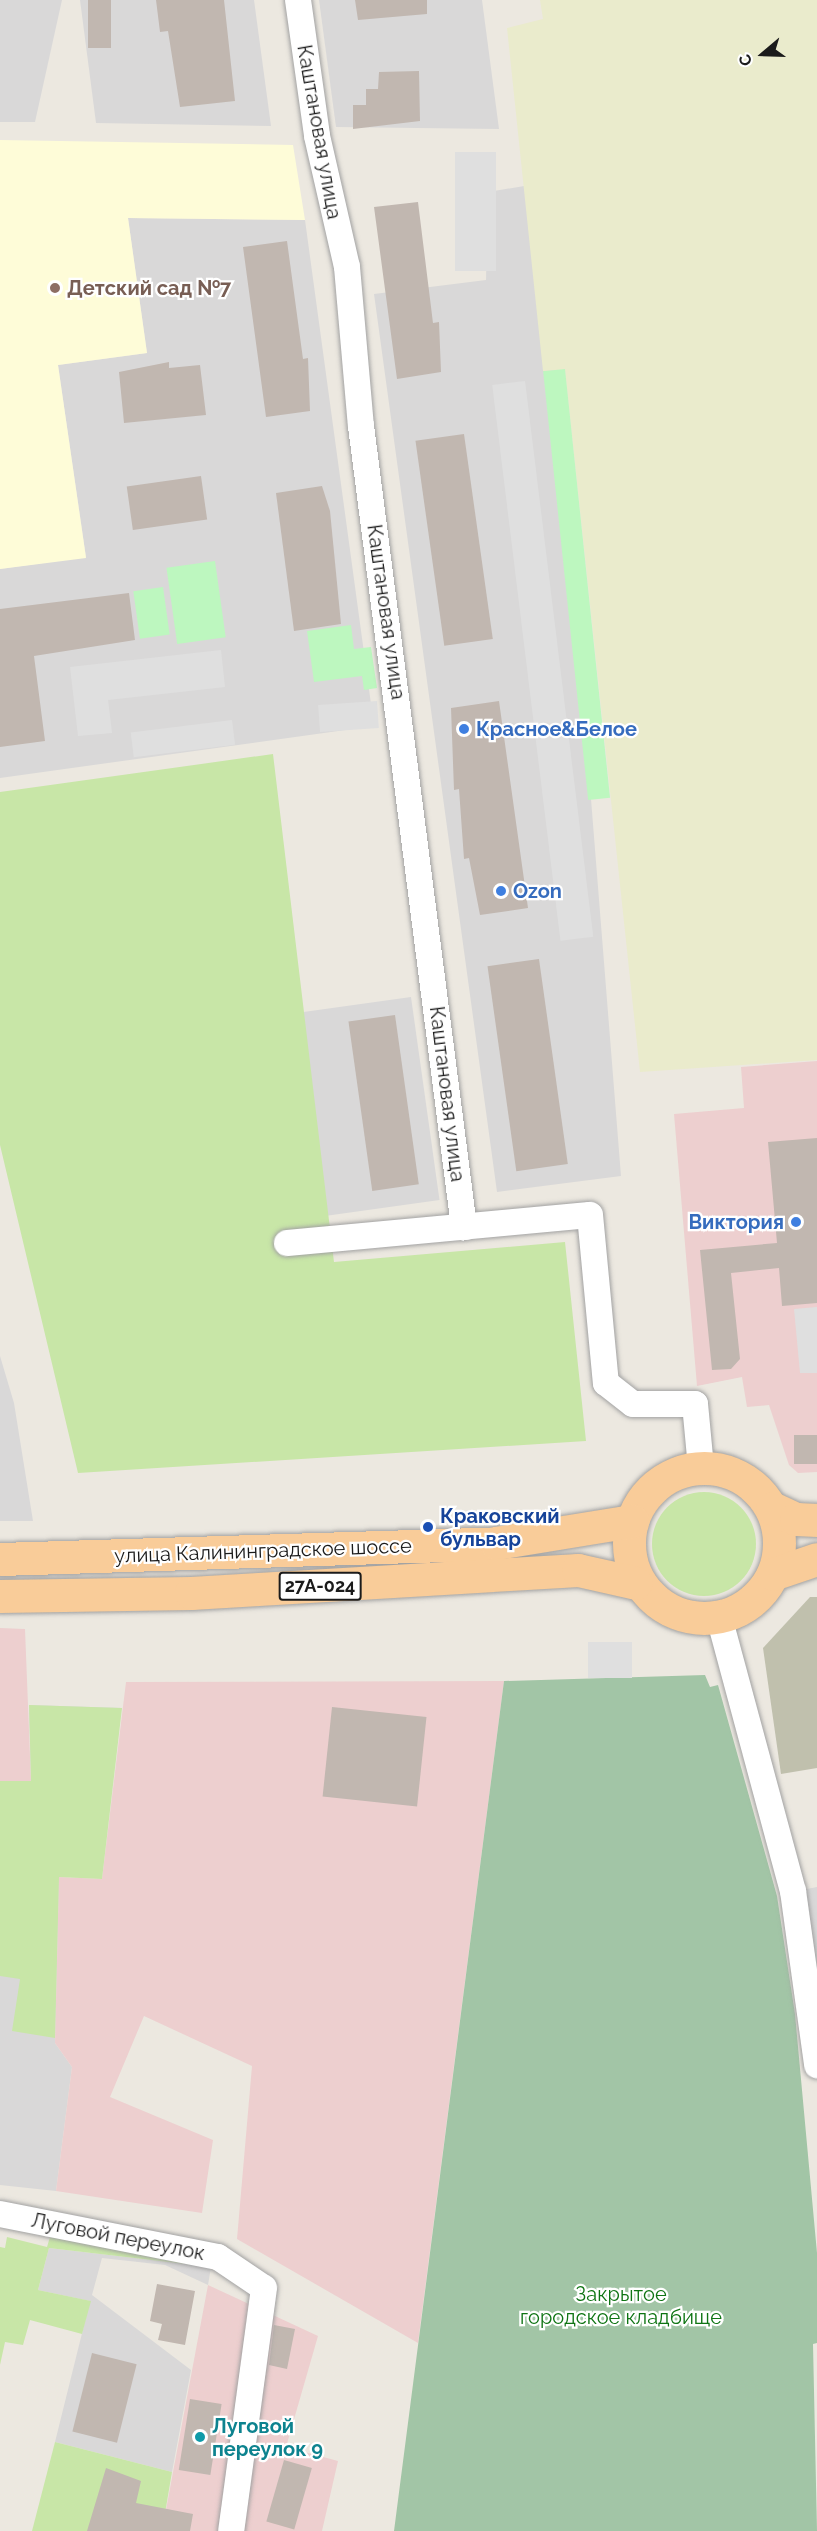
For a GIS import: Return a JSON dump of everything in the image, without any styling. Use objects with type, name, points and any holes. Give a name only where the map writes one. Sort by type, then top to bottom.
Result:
[{"type":"main road","points":[[701,1468],[725,1471],[754,1486],[772,1508],[780,1535],[773,1574],[753,1601],[719,1617],[663,1609],[636,1583],[627,1555],[632,1521],[651,1489],[670,1475],[701,1468]]},
{"type":"main road","points":[[772,1508],[796,1519],[817,1520]]},
{"type":"main road","name":"улица Калининградское шоссе","points":[[0,1559],[496,1543],[632,1521]]},
{"type":"main road","points":[[773,1574],[817,1559]]},
{"type":"main road","name":"улица Калининградское шоссе","points":[[0,1596],[191,1593],[578,1570],[636,1583]]},
{"type":"street","name":"Каштановая улица","points":[[298,0],[316,136],[347,267],[361,426],[464,1227]]},
{"type":"street","points":[[287,1243],[590,1215],[606,1383],[633,1404],[695,1404],[701,1468]]},
{"type":"street","points":[[719,1617],[793,1891],[817,2065]]},
{"type":"street","name":"Луговой переулок","points":[[0,2214],[218,2257],[264,2288],[231,2531]]},
{"type":"shaded area","points":[[0,0],[62,0],[35,122],[0,122]]},
{"type":"shaded area","points":[[80,0],[254,0],[271,126],[96,123]]},
{"type":"shaded area","points":[[319,0],[482,0],[499,129],[336,127]]},
{"type":"shaded area","points":[[540,0],[817,0],[817,1060],[640,1072],[565,370],[543,371],[507,28],[543,19]]},
{"type":"shaded area","points":[[0,140],[293,145],[305,220],[128,218],[147,353],[58,365],[86,558],[0,569]]},
{"type":"shaded area","points":[[455,152],[496,152],[496,271],[455,271]]},
{"type":"shaded area","points":[[542,183],[621,1176],[497,1192],[374,294],[486,280],[488,192]]},
{"type":"shaded area","points":[[128,218],[305,220],[374,726],[0,778],[0,569],[86,557],[58,365],[147,353]]},
{"type":"shaded area","points":[[525,381],[593,937],[560,941],[492,385]]},
{"type":"shaded area","points":[[221,650],[225,687],[108,700],[112,733],[78,736],[70,667]]},
{"type":"shaded area","points":[[377,701],[379,728],[320,732],[318,705]]},
{"type":"shaded area","points":[[232,720],[235,745],[134,757],[131,732]]},
{"type":"shaded area","points":[[411,997],[440,1200],[318,1217],[289,1014]]},
{"type":"shaded area","points":[[817,1061],[817,1472],[798,1473],[789,1465],[769,1405],[747,1407],[742,1377],[697,1386],[674,1114],[744,1108],[741,1067]]},
{"type":"shaded area","points":[[817,1307],[817,1373],[800,1373],[794,1309]]},
{"type":"shaded area","points":[[0,1356],[14,1403],[33,1521],[0,1521]]},
{"type":"shaded area","points":[[810,1597],[817,1597],[817,1768],[781,1774],[763,1648]]},
{"type":"shaded area","points":[[0,1628],[25,1629],[31,1781],[0,1781]]},
{"type":"shaded area","points":[[588,1642],[632,1642],[632,1678],[588,1678]]},
{"type":"shaded area","points":[[504,1681],[418,2343],[237,2239],[252,2066],[144,2016],[110,2097],[213,2140],[202,2213],[56,2191],[72,2067],[55,2043],[59,1877],[102,1879],[126,1682]]},
{"type":"shaded area","points":[[29,1705],[122,1708],[59,1877],[55,2043],[72,2067],[56,2191],[0,2185],[0,1781],[31,1781]]},
{"type":"shaded area","points":[[817,1887],[817,1996],[802,1890]]},
{"type":"shaded area","points":[[49,2248],[211,2267],[208,2285],[165,2265],[102,2258],[92,2295],[191,2370],[172,2472],[55,2442],[90,2301],[38,2290]]},
{"type":"shaded area","points":[[208,2285],[318,2336],[286,2447],[338,2461],[322,2531],[162,2531]]},
{"type":"green space","points":[[565,369],[610,798],[588,800],[543,371]]},
{"type":"green space","points":[[215,561],[226,637],[177,644],[166,568]]},
{"type":"green space","points":[[163,587],[170,635],[140,639],[133,591]]},
{"type":"green space","points":[[351,625],[354,649],[371,647],[377,688],[364,690],[362,676],[314,682],[307,631]]},
{"type":"green space","points":[[273,754],[334,1262],[565,1242],[586,1441],[78,1473],[0,1145],[0,792]]},
{"type":"green space","points":[[704,1492],[724,1496],[741,1507],[752,1524],[756,1544],[752,1564],[741,1581],[724,1592],[704,1596],[684,1592],[667,1581],[656,1564],[652,1544],[656,1524],[667,1507],[684,1496]]},
{"type":"green space","name":"Закрытое городское кладбище","points":[[705,1675],[710,1687],[718,1685],[777,1896],[795,2014],[817,2253],[817,2343],[813,2344],[817,2531],[394,2531],[504,1681]]},
{"type":"green space","points":[[29,1705],[122,1708],[102,1879],[59,1877],[55,2038],[12,2031],[20,1979],[0,1976],[0,1781],[31,1781]]},
{"type":"green space","points":[[7,2237],[47,2247],[50,2237],[211,2267],[49,2248],[38,2290],[91,2301],[82,2334],[30,2320],[23,2345],[5,2342],[0,2365],[0,2247],[5,2248]]},
{"type":"green space","points":[[55,2442],[172,2472],[162,2531],[32,2531]]},
{"type":"building","points":[[88,0],[111,0],[111,48],[88,48]]},
{"type":"building","points":[[156,0],[224,0],[235,101],[180,107],[168,31],[160,32]]},
{"type":"building","points":[[355,0],[427,0],[427,14],[358,20]]},
{"type":"building","points":[[419,71],[420,121],[353,129],[353,105],[366,105],[366,89],[378,89],[379,72]]},
{"type":"building","points":[[418,202],[433,323],[439,322],[441,372],[397,379],[374,207]]},
{"type":"building","points":[[287,241],[303,359],[308,358],[310,411],[266,417],[243,247]]},
{"type":"building","points":[[169,362],[169,368],[200,365],[206,415],[124,423],[119,372]]},
{"type":"building","points":[[464,434],[493,639],[444,646],[415,441]]},
{"type":"building","points":[[201,476],[207,520],[133,530],[127,486]]},
{"type":"building","points":[[322,486],[330,511],[341,624],[294,631],[276,493]]},
{"type":"building","points":[[129,593],[135,640],[34,656],[45,741],[0,747],[0,609]]},
{"type":"building","points":[[499,701],[528,908],[480,915],[469,858],[464,859],[459,789],[454,790],[451,708]]},
{"type":"building","points":[[539,959],[568,1164],[516,1171],[488,966]]},
{"type":"building","points":[[395,1015],[419,1184],[372,1191],[348,1022]]},
{"type":"building","points":[[817,1138],[817,1303],[782,1306],[779,1268],[731,1273],[740,1359],[731,1369],[712,1370],[700,1250],[777,1243],[768,1142]]},
{"type":"building","points":[[794,1435],[817,1435],[817,1464],[794,1464]]},
{"type":"building","points":[[332,1707],[426,1717],[417,1806],[323,1797]]},
{"type":"building","points":[[157,2284],[195,2291],[185,2345],[158,2340],[162,2324],[150,2321]]},
{"type":"building","points":[[274,2325],[295,2329],[287,2369],[269,2365]]},
{"type":"building","points":[[92,2353],[137,2364],[117,2443],[72,2432]]},
{"type":"building","name":"Луговой переулок 9","points":[[190,2399],[222,2404],[210,2475],[179,2470]]},
{"type":"building","points":[[284,2460],[312,2468],[294,2530],[266,2522]]},
{"type":"building","points":[[106,2468],[141,2481],[136,2503],[193,2514],[190,2531],[87,2531]]},
{"type":"place","name":"Детский сад №7","points":[[55,288]]},
{"type":"place","name":"Красное&Белое","points":[[464,729]]},
{"type":"place","name":"Ozon","points":[[501,891]]},
{"type":"place","name":"Виктория","points":[[796,1222]]},
{"type":"place","name":"Краковский бульвар","points":[[428,1527]]},
{"type":"place","name":"Луговой переулок 9","points":[[200,2437]]}]
